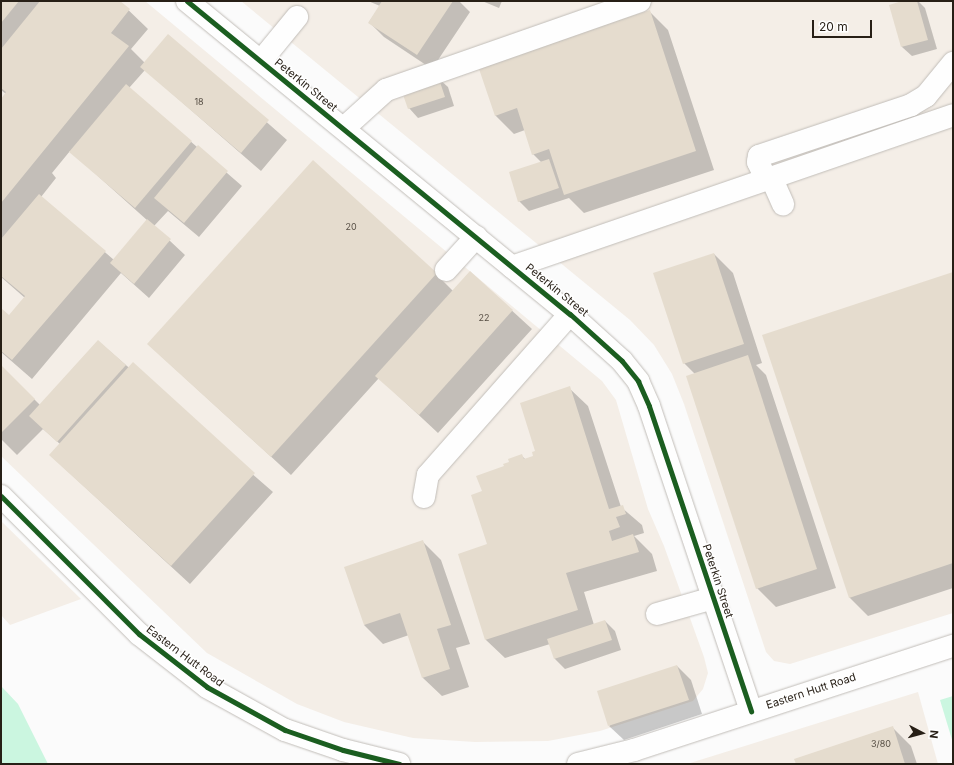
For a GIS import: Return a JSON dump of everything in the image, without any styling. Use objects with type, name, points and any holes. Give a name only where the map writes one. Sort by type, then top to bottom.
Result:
[{"type":"street","name":"Peterkin Street","points":[[187,1],[608,345],[638,382],[649,406],[751,711]]},
{"type":"street","points":[[344,128],[386,90],[640,1]]},
{"type":"street","points":[[261,61],[297,17]]},
{"type":"street","points":[[783,204],[758,162],[759,156],[911,106],[926,96],[953,63]]},
{"type":"street","points":[[512,267],[953,115]]},
{"type":"street","points":[[446,270],[476,237]]},
{"type":"street","points":[[424,497],[428,475],[570,314]]},
{"type":"street","name":"Eastern Hutt Road","points":[[1,496],[139,634],[207,687],[285,730],[343,750],[399,764]]},
{"type":"street","points":[[657,614],[713,598]]},
{"type":"street","name":"Eastern Hutt Road","points":[[578,764],[634,750],[953,646]]},
{"type":"shaded area","points":[[1,1],[145,1],[602,381],[616,400],[648,509],[664,546],[704,657],[708,673],[703,689],[693,701],[600,731],[548,741],[475,742],[413,738],[344,722],[297,704],[207,653],[1,456]]},
{"type":"shaded area","points":[[241,1],[953,1],[953,613],[790,664],[774,661],[766,652],[684,404],[672,374],[654,345],[630,320]]},
{"type":"shaded area","points":[[1,521],[81,599],[10,625],[1,615]]},
{"type":"shaded area","points":[[918,692],[938,764],[687,764]]},
{"type":"green space","points":[[1,686],[18,704],[48,764],[1,764]]},
{"type":"green space","points":[[953,696],[953,743],[940,700]]},
{"type":"building","points":[[1,1],[19,1],[1,23]]},
{"type":"building","points":[[40,1],[120,1],[130,9],[111,33],[129,46],[1,203],[1,99],[6,92],[1,88],[1,49]]},
{"type":"building","points":[[382,1],[453,1],[417,55],[368,23]]},
{"type":"building","points":[[902,1],[917,1],[928,40],[901,47],[889,5]]},
{"type":"building","points":[[650,10],[696,151],[564,195],[549,149],[532,155],[517,108],[495,116],[478,66]]},
{"type":"building","points":[[168,34],[269,120],[241,153],[140,67]]},
{"type":"building","points":[[438,76],[445,97],[408,109],[401,89]]},
{"type":"building","points":[[126,84],[192,141],[135,208],[69,152]]},
{"type":"building","points":[[198,145],[228,171],[184,223],[154,198]]},
{"type":"building","points":[[549,159],[559,188],[518,202],[509,172]]},
{"type":"building","points":[[313,160],[437,273],[271,457],[147,344]]},
{"type":"building","points":[[39,194],[106,251],[12,360],[1,351],[1,308],[9,315],[25,296],[1,276],[1,239]]},
{"type":"building","points":[[147,219],[171,239],[134,284],[110,263]]},
{"type":"building","points":[[714,253],[744,344],[683,364],[653,273]]},
{"type":"building","points":[[470,271],[513,310],[419,415],[375,376]]},
{"type":"building","points":[[953,272],[953,563],[849,598],[762,335]]},
{"type":"building","points":[[98,340],[126,365],[57,442],[29,416]]},
{"type":"building","points":[[748,355],[817,569],[756,589],[686,376]]},
{"type":"building","points":[[133,362],[255,473],[171,566],[49,455]]},
{"type":"building","points":[[1,365],[35,399],[1,433]]},
{"type":"building","points":[[570,386],[609,509],[623,505],[626,514],[616,517],[620,527],[609,531],[612,541],[633,534],[639,552],[566,573],[578,610],[485,640],[458,554],[487,544],[471,495],[482,491],[476,476],[504,466],[503,464],[509,462],[508,459],[522,454],[524,459],[533,456],[532,452],[535,451],[520,403]]},
{"type":"building","points":[[423,540],[451,625],[437,629],[450,669],[422,678],[400,613],[364,625],[344,567]]},
{"type":"building","points":[[605,620],[612,640],[554,659],[547,639]]},
{"type":"building","points":[[677,665],[689,700],[608,726],[597,691]]},
{"type":"building","points":[[893,726],[905,764],[796,764],[794,759]]},
{"type":"cycle path","points":[[187,1],[570,314],[622,361],[638,381],[649,406],[751,711]]},
{"type":"cycle path","points":[[1,496],[139,634],[207,687],[285,730],[343,750],[399,764]]}]
